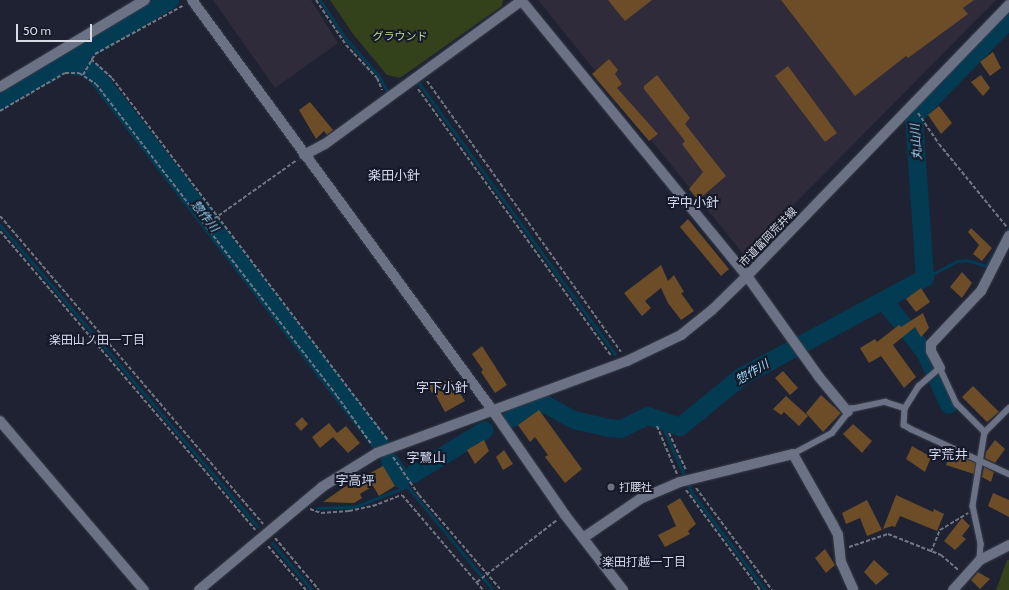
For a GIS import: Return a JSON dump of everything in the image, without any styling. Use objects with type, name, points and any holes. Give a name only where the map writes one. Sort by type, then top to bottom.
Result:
[{"type":"street","points":[[0,87],[145,0]]},
{"type":"street","points":[[304,155],[325,144],[521,1],[747,276],[848,412]]},
{"type":"street","points":[[192,3],[493,411],[565,515],[623,590]]},
{"type":"street","name":"市道富岡荒井線","points":[[199,590],[266,535],[302,503],[333,480],[377,452],[617,365],[681,334],[712,310],[747,276],[1009,5]]},
{"type":"street","points":[[937,371],[931,351],[931,344],[981,290],[1009,236]]},
{"type":"street","points":[[0,421],[144,590]]},
{"type":"street","points":[[583,538],[640,499],[686,480],[793,454],[833,525],[845,574],[853,590]]},
{"type":"street","points":[[954,590],[980,560],[1009,545]]},
{"type":"lane","points":[[985,432],[957,404],[937,371],[919,386],[905,408],[904,425],[1009,474]]},
{"type":"lane","points":[[793,454],[832,433],[848,412],[885,402],[905,408]]},
{"type":"lane","points":[[980,560],[981,544],[974,510],[985,432],[1009,408]]},
{"type":"path","points":[[316,0],[346,45],[376,78],[389,97]]},
{"type":"path","points":[[83,75],[95,54],[192,3]]},
{"type":"path","points":[[91,59],[112,78],[216,216],[389,447],[409,481],[501,590]]},
{"type":"path","points":[[0,111],[58,76],[71,72],[83,75],[100,89],[204,226],[337,396],[377,452]]},
{"type":"path","points":[[421,74],[627,361]]},
{"type":"path","points":[[412,93],[418,89],[617,365]]},
{"type":"path","points":[[923,120],[1003,224]]},
{"type":"path","points":[[204,226],[216,216],[304,155]]},
{"type":"path","points":[[0,216],[266,535],[306,590]]},
{"type":"path","points":[[0,231],[266,535],[319,590]]},
{"type":"path","points":[[657,426],[686,480],[760,590]]},
{"type":"path","points":[[669,433],[686,480],[772,590]]},
{"type":"path","points":[[302,503],[312,510],[321,512],[349,511],[373,506],[402,495],[483,590]]},
{"type":"path","points":[[931,552],[940,530],[974,510]]},
{"type":"path","points":[[476,582],[565,515]]},
{"type":"path","points":[[839,550],[888,534],[945,557],[965,576]]},
{"type":"shaded area","points":[[213,0],[311,0],[338,43],[275,88]]},
{"type":"shaded area","points":[[538,0],[996,0],[744,255]]},
{"type":"green space","name":"グラウンド","points":[[330,0],[503,0],[502,6],[400,78],[387,75],[353,34]]},
{"type":"green space","points":[[1007,560],[1009,560],[1009,590],[996,590]]},
{"type":"building","points":[[608,0],[652,0],[625,21]]},
{"type":"building","points":[[781,0],[974,0],[963,8],[968,14],[908,58],[906,56],[855,96]]},
{"type":"building","points":[[993,52],[1001,68],[990,76],[980,62]]},
{"type":"building","points":[[609,59],[618,70],[615,74],[622,84],[617,88],[658,134],[649,141],[592,74]]},
{"type":"building","points":[[788,66],[837,133],[825,142],[775,76]]},
{"type":"building","points":[[657,75],[690,118],[685,124],[726,176],[698,200],[689,189],[703,172],[682,144],[685,141],[644,89],[644,86]]},
{"type":"building","points":[[981,75],[990,88],[983,96],[971,82]]},
{"type":"building","points":[[310,102],[333,130],[327,135],[324,131],[316,139],[299,110]]},
{"type":"building","points":[[939,106],[952,123],[941,134],[928,115]]},
{"type":"building","points":[[688,219],[729,269],[721,276],[680,227]]},
{"type":"building","points":[[971,228],[992,248],[982,261],[973,254],[979,245],[968,232]]},
{"type":"building","points":[[661,265],[668,281],[674,275],[684,292],[681,293],[694,311],[681,320],[668,303],[661,288],[645,301],[651,308],[642,316],[624,293]]},
{"type":"building","points":[[962,272],[972,283],[962,298],[950,287]]},
{"type":"building","points":[[921,288],[930,302],[916,312],[906,299]]},
{"type":"building","points":[[923,313],[929,328],[921,337],[915,327],[893,345],[916,377],[904,388],[881,356],[869,363],[860,348],[875,339],[877,342],[899,325],[901,327]]},
{"type":"building","points":[[482,346],[507,385],[495,393],[481,372],[483,370],[472,354]]},
{"type":"building","points":[[783,371],[798,388],[790,395],[775,378]]},
{"type":"building","points":[[450,378],[465,401],[445,412],[434,392],[432,393],[428,386],[439,379],[442,383]]},
{"type":"building","points":[[973,386],[999,412],[987,422],[962,397]]},
{"type":"building","points":[[821,395],[841,413],[823,432],[806,413]]},
{"type":"building","points":[[786,396],[808,416],[799,426],[784,412],[781,415],[773,409]]},
{"type":"building","points":[[539,410],[582,469],[565,483],[545,457],[548,455],[535,437],[530,442],[518,425]]},
{"type":"building","points":[[302,417],[308,424],[301,431],[295,424]]},
{"type":"building","points":[[329,423],[337,433],[346,426],[360,443],[348,453],[333,437],[320,448],[312,437]]},
{"type":"building","points":[[853,424],[872,441],[862,453],[843,434]]},
{"type":"building","points":[[484,440],[489,451],[475,464],[467,450]]},
{"type":"building","points":[[995,440],[1005,449],[995,463],[985,458],[986,452]]},
{"type":"building","points":[[912,446],[931,457],[925,472],[906,459]]},
{"type":"building","points":[[504,450],[513,464],[503,470],[496,457]]},
{"type":"building","points":[[950,453],[976,463],[974,474],[946,465]]},
{"type":"building","points":[[383,466],[395,486],[379,496],[373,486],[360,494],[362,498],[354,503],[323,502],[343,488]]},
{"type":"building","points":[[984,467],[994,472],[991,482],[982,477]]},
{"type":"building","points":[[993,493],[1009,500],[1009,517],[988,506]]},
{"type":"building","points":[[896,495],[933,512],[934,509],[944,514],[937,531],[900,516],[895,527],[892,526],[883,529]]},
{"type":"building","points":[[680,498],[696,524],[688,531],[690,534],[665,547],[658,535],[676,526],[667,506]]},
{"type":"building","points":[[867,500],[882,530],[867,536],[860,518],[846,524],[842,513]]},
{"type":"building","points":[[962,518],[970,526],[962,536],[966,539],[955,550],[944,541]]},
{"type":"building","points":[[825,549],[835,565],[826,573],[815,558]]},
{"type":"building","points":[[874,560],[889,574],[876,585],[864,572]]},
{"type":"building","points":[[978,572],[990,579],[980,589],[971,580]]},
{"type":"waterway","points":[[64,64],[170,0]]},
{"type":"waterway","points":[[320,0],[345,38],[378,75],[389,95]]},
{"type":"waterway","name":"惣作川","points":[[511,419],[533,407],[545,404],[574,420],[608,428],[621,429],[648,416],[680,427],[741,377],[925,278],[914,117],[1009,20]]},
{"type":"waterway","name":"惣作川","points":[[0,101],[64,64],[86,68],[95,74],[380,443]]},
{"type":"waterway","points":[[416,83],[418,82],[615,354]]},
{"type":"waterway","points":[[0,225],[258,527]]},
{"type":"waterway","name":"丸山川","points":[[1005,235],[1009,228]]},
{"type":"waterway","name":"丸山川","points":[[925,278],[957,261],[967,260],[986,266],[1001,241]]},
{"type":"waterway","name":"惣作川","points":[[884,301],[925,352],[949,405]]},
{"type":"waterway","name":"惣作川","points":[[413,474],[485,430]]},
{"type":"waterway","points":[[664,430],[692,493],[765,590]]},
{"type":"waterway","name":"惣作川","points":[[390,461],[402,480]]},
{"type":"waterway","points":[[402,480],[493,590]]},
{"type":"waterway","points":[[317,508],[354,507],[406,487]]},
{"type":"waterway","points":[[272,543],[312,590]]},
{"type":"place","name":"打腰社","points":[[611,487]]},
{"type":"district","name":"楽田小針","points":[[394,175]]},
{"type":"district","name":"字中小針","points":[[693,202]]},
{"type":"district","name":"楽田山ノ田一丁目","points":[[97,340]]},
{"type":"district","name":"字下小針","points":[[442,387]]},
{"type":"district","name":"字荒井","points":[[948,454]]},
{"type":"district","name":"字鷺山","points":[[426,457]]},
{"type":"district","name":"字高坪","points":[[355,480]]},
{"type":"district","name":"楽田打越一丁目","points":[[644,562]]}]
